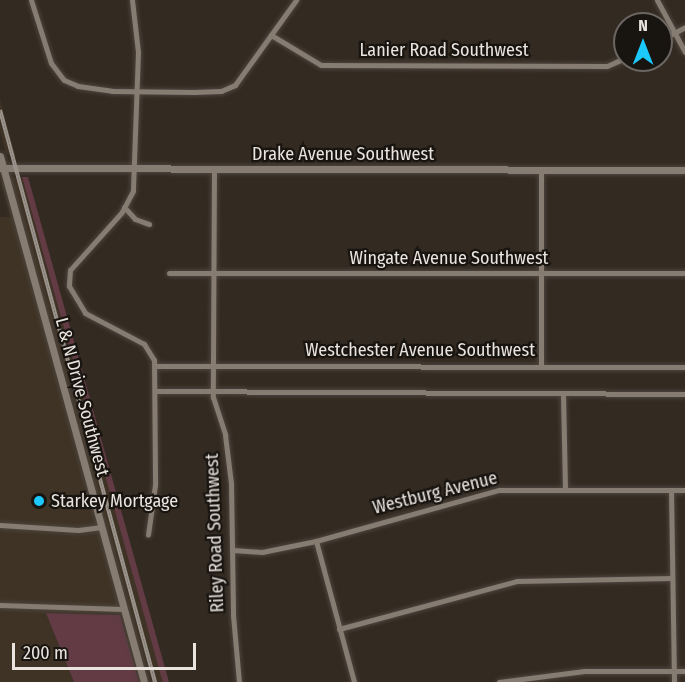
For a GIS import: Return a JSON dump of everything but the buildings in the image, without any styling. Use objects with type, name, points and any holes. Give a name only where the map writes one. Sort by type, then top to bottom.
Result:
[{"type":"street","points":[[30,0],[51,63],[64,80],[91,88],[138,92],[221,91],[235,85],[296,0]]},
{"type":"street","points":[[132,0],[138,92],[134,191],[124,207],[70,270],[69,286],[86,313],[144,344],[156,366],[155,485],[148,535]]},
{"type":"street","points":[[657,0],[685,52]]},
{"type":"street","points":[[675,33],[685,27]]},
{"type":"street","name":"Lanier Road Southwest","points":[[271,34],[321,65],[607,66],[613,63]]},
{"type":"street","name":"L & N Drive Southwest","points":[[0,156],[144,682]]},
{"type":"street","name":"Drake Avenue Southwest","points":[[2,168],[685,170]]},
{"type":"street","name":"Riley Road Southwest","points":[[214,168],[213,392],[228,458],[239,682]]},
{"type":"street","points":[[541,170],[541,366]]},
{"type":"street","points":[[124,207],[135,219],[149,224]]},
{"type":"street","name":"Wingate Avenue Southwest","points":[[168,273],[685,273]]},
{"type":"street","name":"Westchester Avenue Southwest","points":[[156,366],[685,367]]},
{"type":"street","points":[[156,391],[685,394]]},
{"type":"street","points":[[563,394],[565,489]]},
{"type":"street","points":[[671,489],[674,682]]},
{"type":"street","name":"Westburg Avenue","points":[[232,550],[262,552],[316,541],[499,490],[685,490]]},
{"type":"street","points":[[0,525],[78,530],[102,527]]},
{"type":"street","points":[[316,541],[354,682]]},
{"type":"street","points":[[339,629],[517,581],[672,578]]},
{"type":"street","points":[[0,605],[123,609]]},
{"type":"street","points":[[499,682],[574,672],[685,671]]},
{"type":"shaded area","points":[[0,99],[16,157],[6,154],[0,131]]},
{"type":"shaded area","points":[[0,177],[22,177],[163,682],[139,682],[120,615],[47,613],[74,682],[0,682],[0,217],[11,217]]},
{"type":"shaded area","points":[[22,177],[28,177],[169,682],[163,682],[161,676]]},
{"type":"shaded area","points":[[46,613],[120,615],[139,682],[74,682]]},
{"type":"railway","points":[[0,110],[155,682]]},
{"type":"place","name":"Starkey Mortgage","points":[[39,501]]}]
